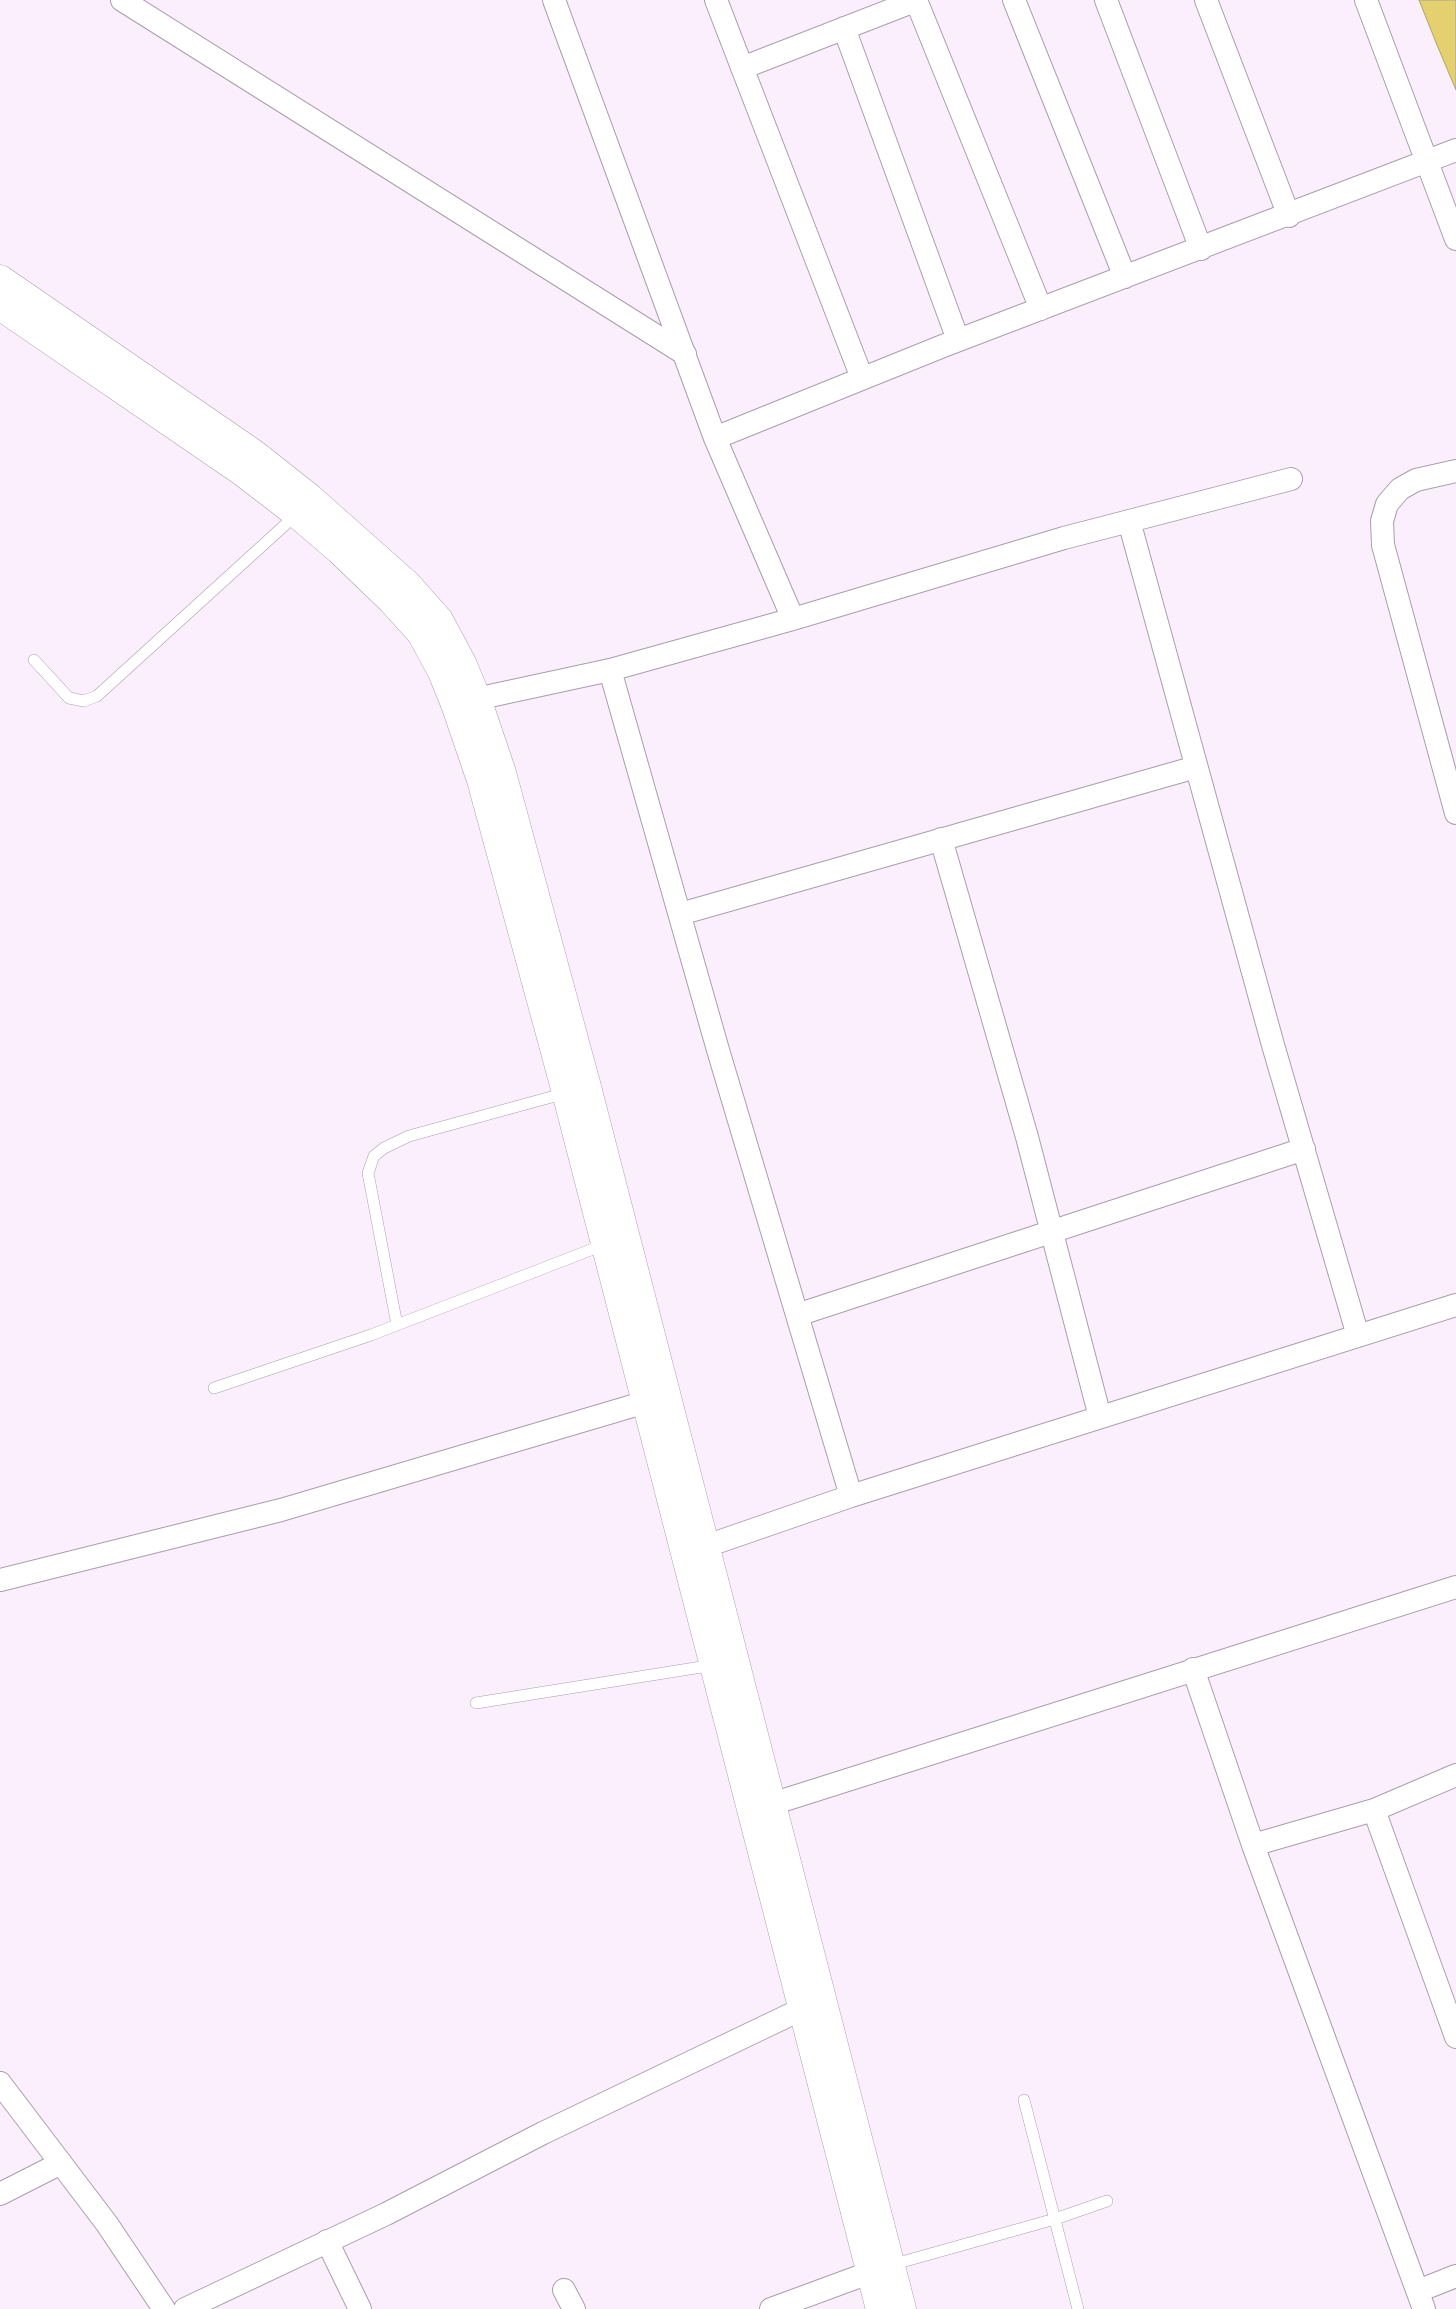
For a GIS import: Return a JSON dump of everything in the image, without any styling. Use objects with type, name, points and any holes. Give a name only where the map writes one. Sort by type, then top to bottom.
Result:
[{"type":"main road","points":[[0,279],[253,454],[353,534],[408,586],[439,620],[462,663],[466,702],[493,823],[577,1090],[880,2268],[880,2309]]},
{"type":"main road","points":[[0,306],[241,471],[297,514],[392,601],[421,633],[442,672],[466,702]]},
{"type":"main road","points":[[577,1090],[606,1244],[646,1402],[696,1549],[714,1666],[761,1807],[802,2009],[880,2268],[902,2309]]},
{"type":"street","points":[[122,0],[685,354]]},
{"type":"street","points":[[554,0],[715,438],[793,618]]},
{"type":"street","points":[[716,0],[862,378]]},
{"type":"street","points":[[742,68],[917,0],[1042,309]]},
{"type":"street","points":[[1014,0],[1125,278]]},
{"type":"street","points":[[1106,0],[1201,248]]},
{"type":"street","points":[[1206,0],[1289,216]]},
{"type":"street","points":[[1366,0],[1456,239]]},
{"type":"street","points":[[844,28],[958,340]]},
{"type":"street","points":[[715,438],[958,340],[1289,216],[1456,150]]},
{"type":"street","points":[[1456,471],[1416,480],[1400,489],[1387,504],[1382,522],[1383,545],[1456,813]]},
{"type":"street","points":[[466,702],[610,670],[1064,538],[1291,479]]},
{"type":"street","points":[[1128,521],[1358,1336]]},
{"type":"street","points":[[610,670],[851,1496]]},
{"type":"street","points":[[680,914],[1196,766]]},
{"type":"street","points":[[940,839],[1028,1137],[1100,1417]]},
{"type":"street","points":[[797,1315],[1304,1149]]},
{"type":"street","points":[[696,1549],[851,1496],[1456,1305]]},
{"type":"street","points":[[0,1580],[281,1510],[646,1402]]},
{"type":"street","points":[[761,1807],[1456,1587]]},
{"type":"street","points":[[1194,1669],[1253,1845],[1421,2300],[1456,2276]]},
{"type":"street","points":[[1253,1845],[1374,1810],[1456,1774]]},
{"type":"street","points":[[1374,1810],[1456,2037]]},
{"type":"street","points":[[196,2307],[386,2214],[543,2133],[802,2009]]},
{"type":"street","points":[[0,2082],[107,2224],[164,2309]]},
{"type":"street","points":[[0,2194],[61,2163]]},
{"type":"street","points":[[327,2242],[360,2309]]},
{"type":"street","points":[[771,2309],[880,2268]]},
{"type":"lane","points":[[34,660],[69,698],[84,701],[97,696],[297,514]]},
{"type":"lane","points":[[397,1325],[368,1173],[374,1156],[384,1148],[410,1136],[577,1090]]},
{"type":"lane","points":[[214,1388],[397,1325],[606,1244]]},
{"type":"lane","points":[[476,1703],[714,1666]]},
{"type":"lane","points":[[1024,2100],[1078,2309]]},
{"type":"lane","points":[[880,2268],[1054,2219],[1107,2201]]},
{"type":"building","points":[[1419,0],[1456,0],[1456,90],[1437,45]]}]
